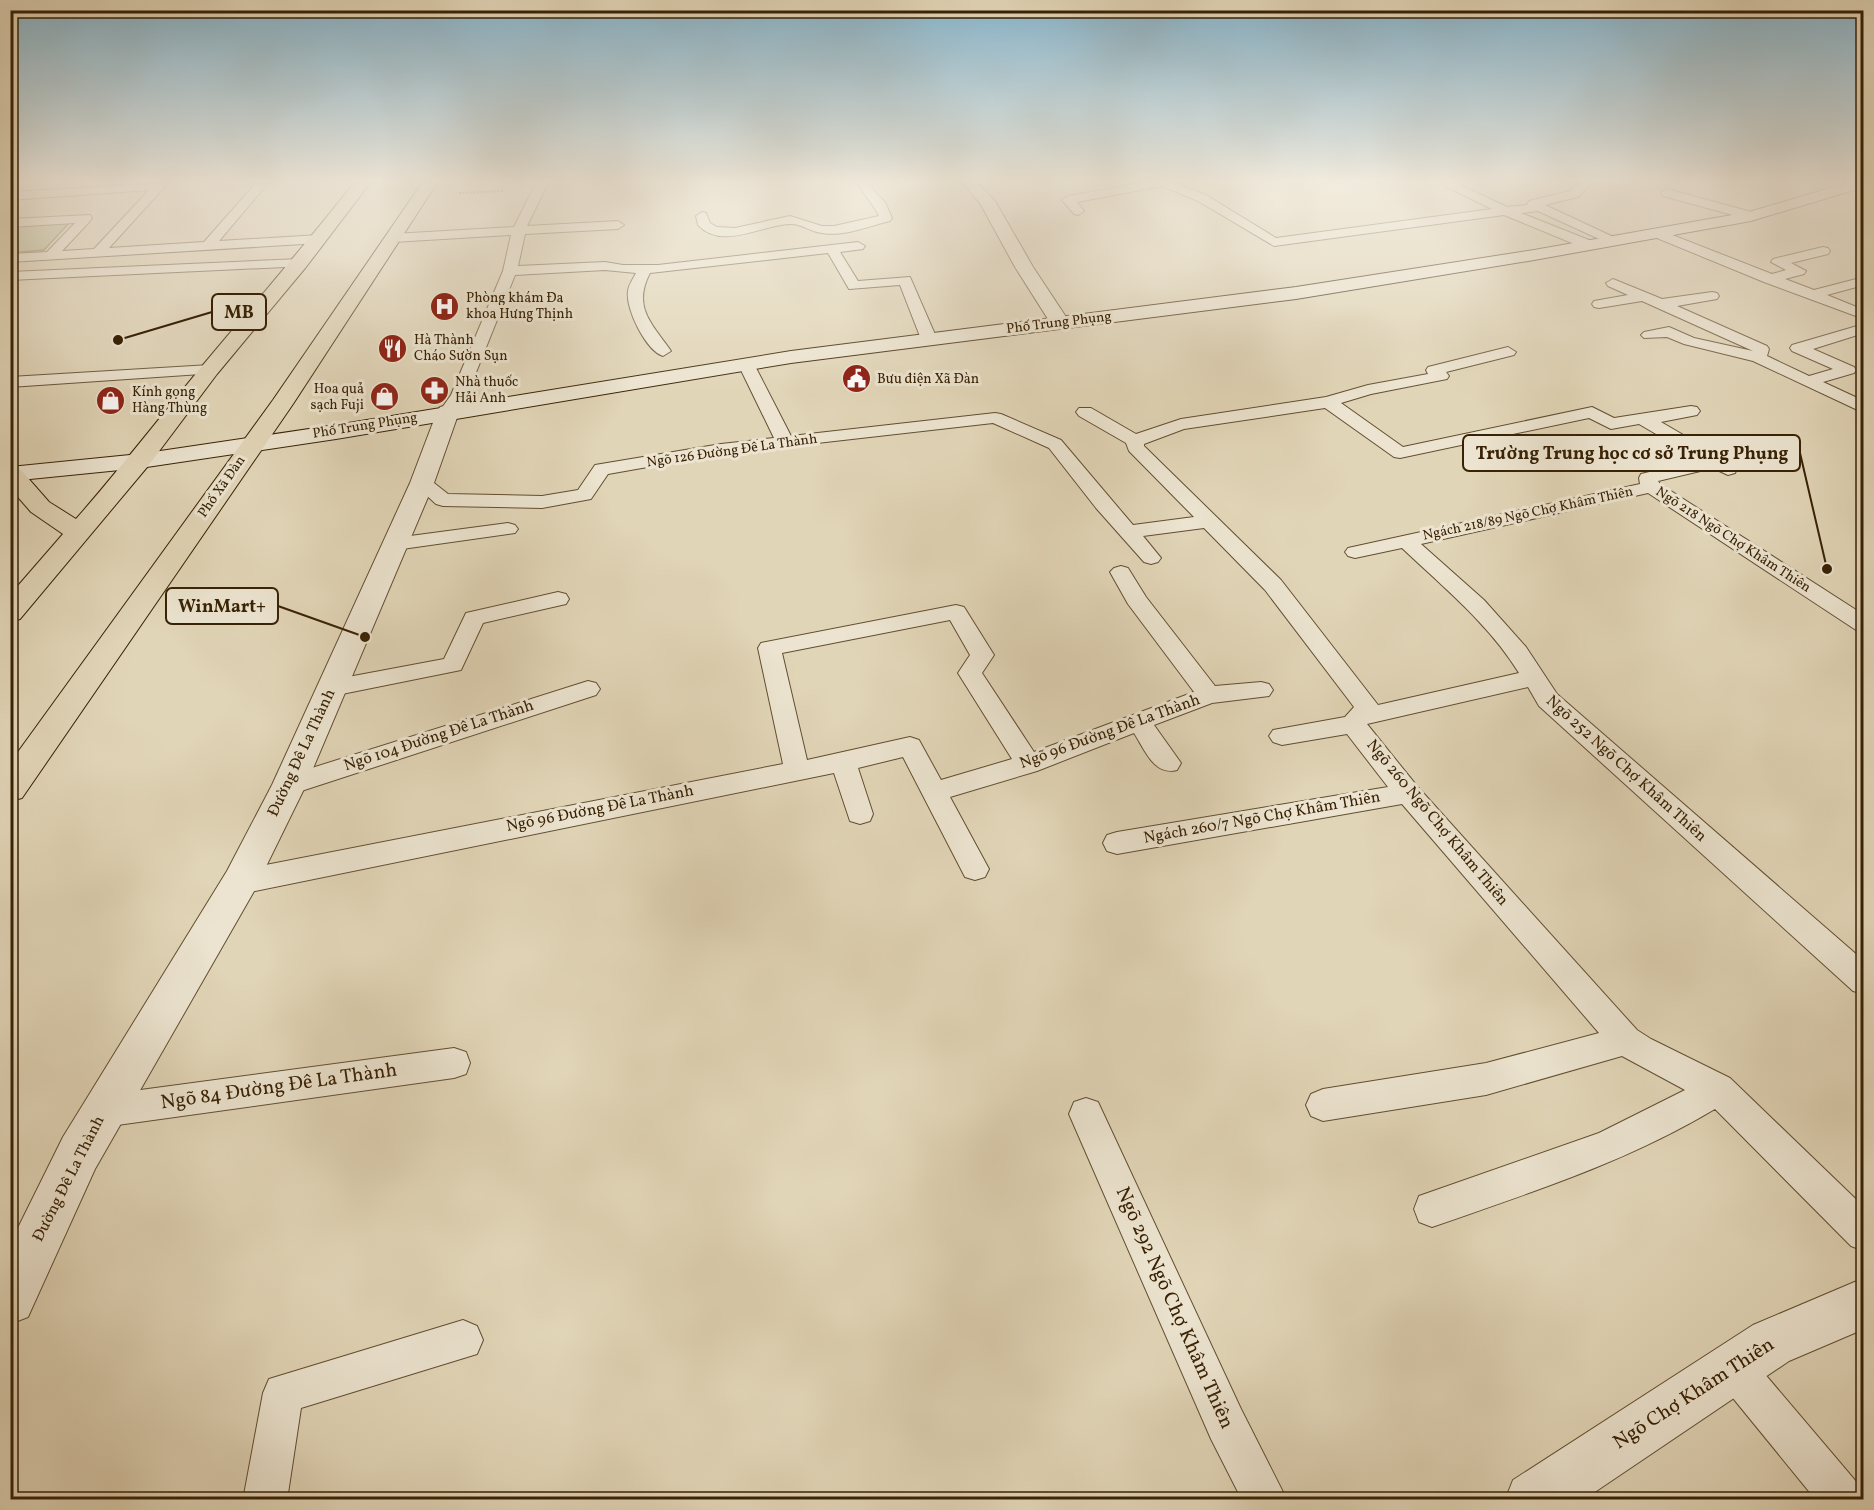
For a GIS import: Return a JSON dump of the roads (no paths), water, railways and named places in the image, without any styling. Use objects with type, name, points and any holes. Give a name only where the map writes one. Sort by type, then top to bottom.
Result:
[{"type":"main road","points":[[10,613],[140,461],[210,370],[307,253]]},
{"type":"main road","name":"Phố Xã Đàn","points":[[10,789],[253,444],[382,253]]},
{"type":"main road","points":[[11,474],[40,507],[78,532]]},
{"type":"street","points":[[1016,253],[1060,323]]},
{"type":"street","name":"Phố Trung Phụng","points":[[11,474],[140,461],[746,364],[1296,292],[1536,253]]},
{"type":"street","name":"Đường Đê La Thành","points":[[10,1299],[79,1153],[240,882],[289,785],[422,483],[448,412]]},
{"type":"street","name":"Ngõ Chợ Khâm Thiên","points":[[1533,1500],[1771,1343],[1863,1303]]},
{"type":"lane","points":[[10,258],[75,253]]},
{"type":"lane","name":"Đường Đê La Thành","points":[[448,412],[459,395],[510,271],[514,253]]},
{"type":"lane","points":[[510,271],[605,266],[645,269],[712,265],[798,253]]},
{"type":"lane","points":[[835,253],[854,285],[905,280],[929,339]]},
{"type":"lane","points":[[1707,253],[1812,295],[1860,310]]},
{"type":"lane","points":[[1769,279],[1799,271],[1796,269],[1827,256]]},
{"type":"lane","points":[[10,276],[300,262]]},
{"type":"lane","points":[[10,271],[89,267],[121,271]]},
{"type":"lane","points":[[645,269],[635,290],[636,309],[647,331],[663,351]]},
{"type":"lane","points":[[1812,295],[1863,281]]},
{"type":"lane","points":[[1613,283],[1761,349],[1757,358]]},
{"type":"lane","points":[[1599,304],[1712,296]]},
{"type":"lane","points":[[1856,367],[1798,348],[1863,328]]},
{"type":"lane","points":[[1649,335],[1668,332],[1689,341],[1757,358],[1863,408]]},
{"type":"lane","points":[[1135,441],[1181,424],[1328,402],[1368,390],[1441,376],[1434,370],[1508,352]]},
{"type":"lane","points":[[1721,365],[1757,358]]},
{"type":"lane","points":[[746,364],[785,442]]},
{"type":"lane","points":[[1808,381],[1856,367]]},
{"type":"lane","points":[[10,382],[210,370]]},
{"type":"lane","points":[[10,390],[49,387],[85,377]]},
{"type":"lane","points":[[1846,400],[1863,395]]},
{"type":"lane","points":[[1328,402],[1400,453],[1592,412],[1611,424],[1691,411]]},
{"type":"lane","points":[[1085,412],[1135,441]]},
{"type":"lane","name":"Ngõ 126 Đường Đê La Thành","points":[[422,483],[443,500],[542,502],[584,495],[602,469],[722,449],[987,417],[1003,419],[1055,444],[1102,504],[1129,532]]},
{"type":"lane","name":"Ngõ 218 Ngõ Chợ Khâm Thiên","points":[[1646,420],[1722,465],[1648,478],[1651,487],[1863,625]]},
{"type":"lane","points":[[1135,441],[1135,447],[1273,585],[1368,708],[1355,721]]},
{"type":"lane","name":"Ngách 218/89 Ngõ Chợ Khâm Thiên","points":[[1355,552],[1651,487]]},
{"type":"lane","points":[[1129,532],[1209,521]]},
{"type":"lane","points":[[395,544],[508,529]]},
{"type":"lane","points":[[1129,532],[1151,558]]},
{"type":"lane","name":"Ngõ 252 Ngõ Chợ Khâm Thiên","points":[[1406,541],[1476,605],[1518,652],[1548,700],[1863,981]]},
{"type":"lane","name":"Ngõ 96 Đường Đê La Thành","points":[[934,792],[1028,764],[1209,695],[1136,599],[1121,572]]},
{"type":"lane","points":[[332,688],[453,665],[474,618],[558,599]]},
{"type":"lane","points":[[797,770],[769,648],[956,612],[982,655],[970,673],[1028,764]]},
{"type":"lane","points":[[1282,735],[1355,721],[1533,678]]},
{"type":"lane","name":"Ngõ 104 Đường Đê La Thành","points":[[289,785],[588,689]]},
{"type":"lane","points":[[1209,695],[1261,690]]},
{"type":"lane","name":"Ngõ 260 Ngõ Chợ Khâm Thiên","points":[[1355,721],[1408,793],[1626,1040],[1639,1050],[1718,1089],[1863,1233]]},
{"type":"lane","points":[[1139,722],[1168,763]]},
{"type":"lane","name":"Ngõ 96 Đường Đê La Thành","points":[[240,882],[843,762],[910,746],[975,869]]},
{"type":"lane","points":[[843,762],[860,814]]},
{"type":"lane","name":"Ngách 260/7 Ngõ Chợ Khâm Thiên","points":[[1117,843],[1408,793]]},
{"type":"lane","points":[[1323,1105],[1415,1092],[1486,1078],[1626,1040]]},
{"type":"lane","name":"Ngõ 84 Đường Đê La Thành","points":[[103,1111],[454,1063]]},
{"type":"lane","points":[[1432,1209],[1605,1148],[1678,1112],[1718,1089]]},
{"type":"lane","name":"Ngõ 292 Ngõ Chợ Khâm Thiên","points":[[1086,1114],[1226,1424],[1265,1500]]},
{"type":"lane","points":[[265,1500],[283,1393],[462,1340]]},
{"type":"lane","points":[[1733,1367],[1844,1500]]},
{"type":"place","name":"Phòng khám Đa khoa Hưng Thịnh","points":[[445,306]]},
{"type":"place","name":"MB","points":[[118,340]]},
{"type":"place","name":"Hà Thành Cháo Sườn Sụn","points":[[393,348]]},
{"type":"place","name":"Bưu điện Xã Đàn","points":[[856,379]]},
{"type":"place","name":"Nhà thuốc Hải Anh","points":[[434,390]]},
{"type":"place","name":"Hoa quả sạch Fuji","points":[[385,397]]},
{"type":"place","name":"Kính gọng Hàng Thùng","points":[[111,400]]},
{"type":"place","name":"Trường Trung học cơ sở Trung Phụng","points":[[1827,569]]},
{"type":"place","name":"WinMart+","points":[[365,637]]}]
